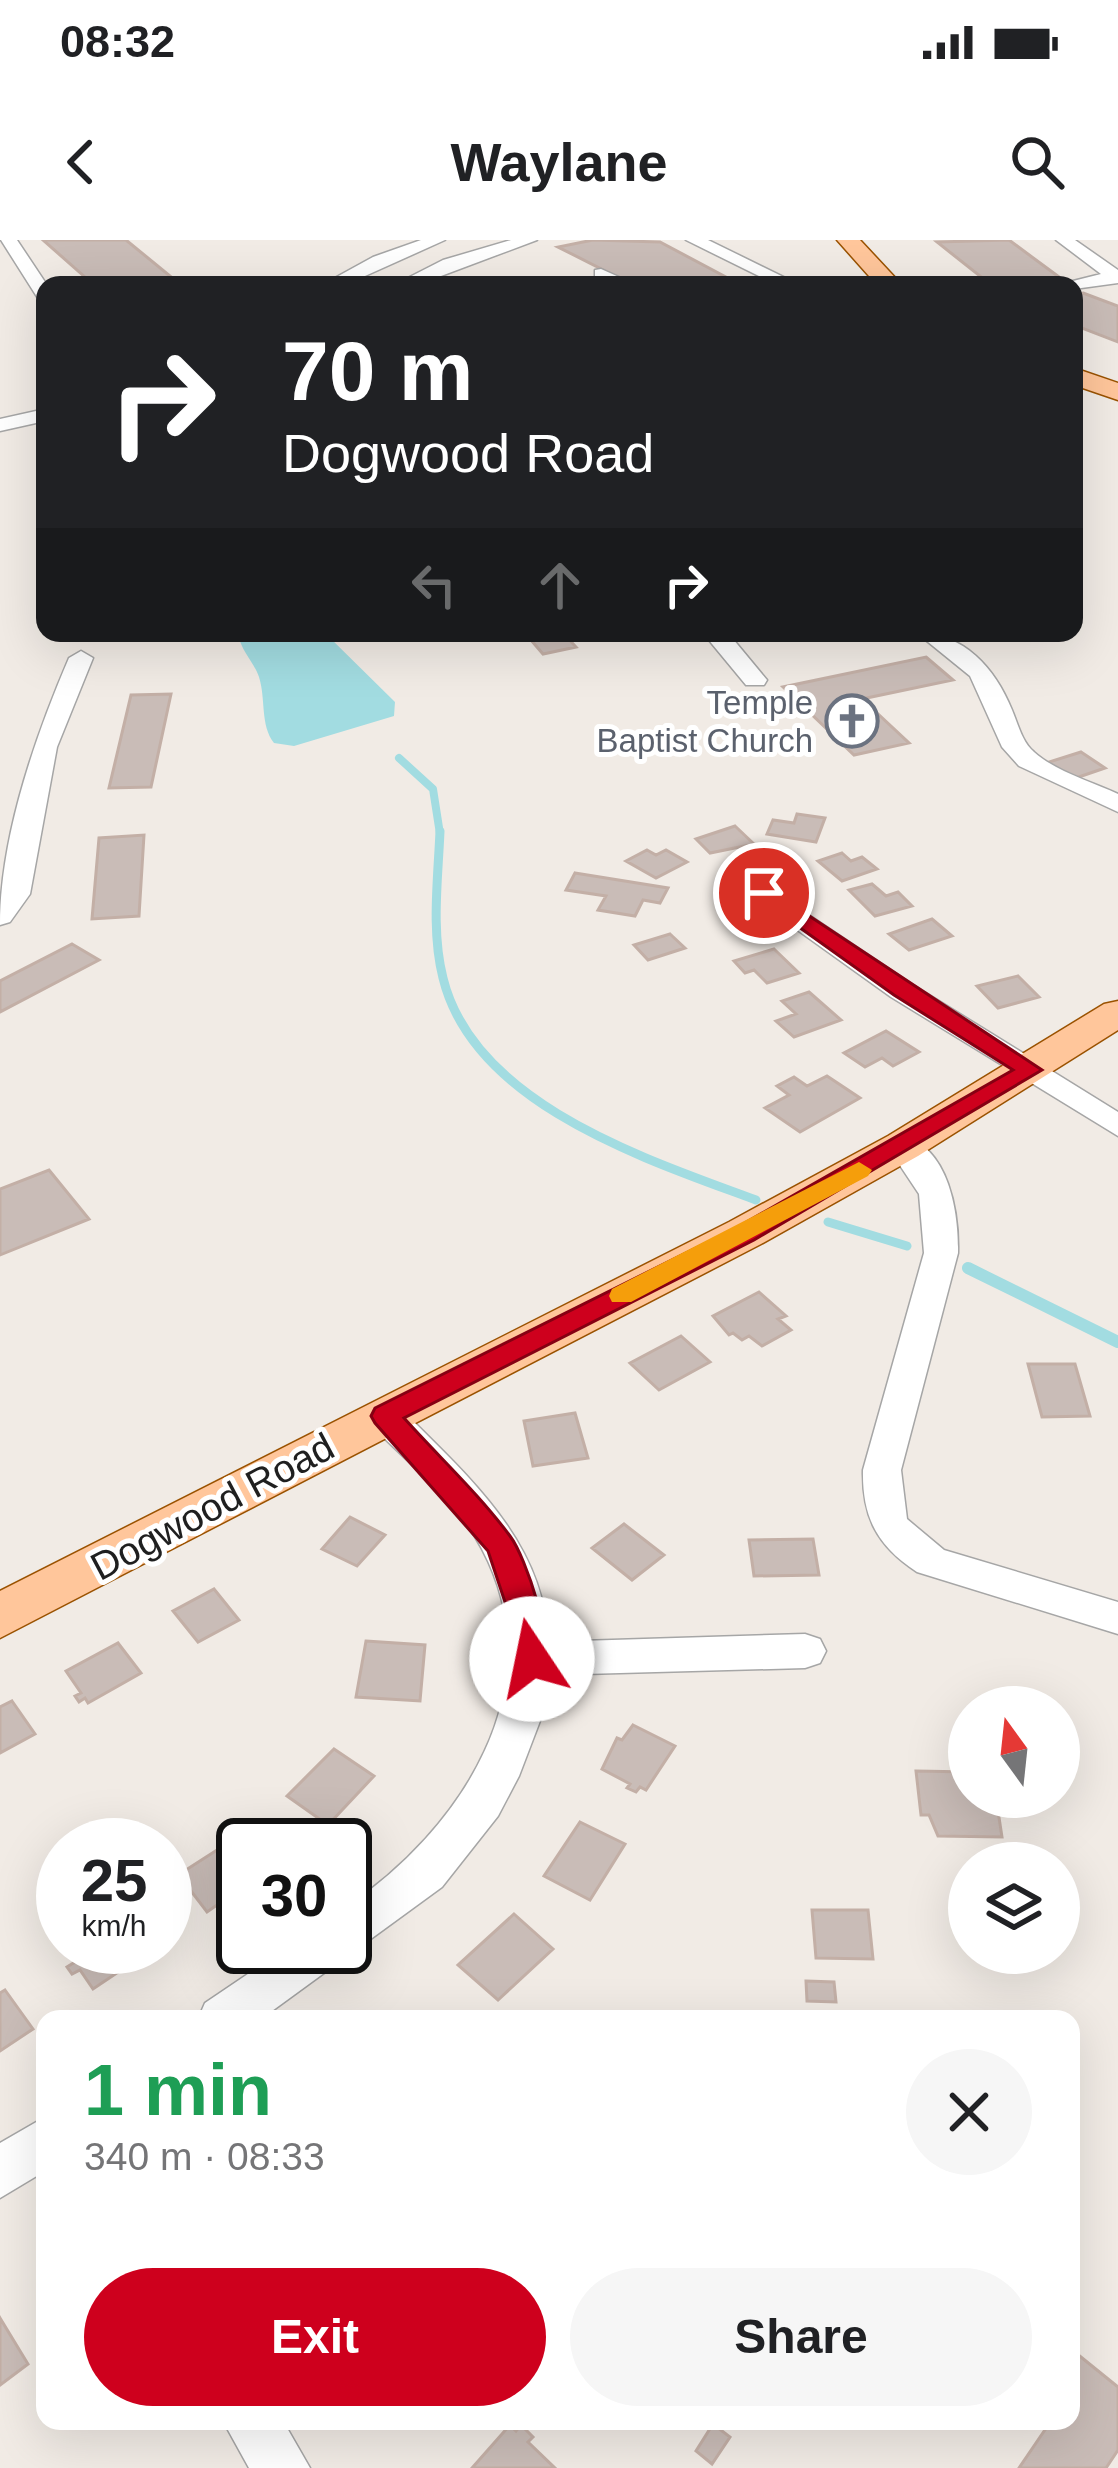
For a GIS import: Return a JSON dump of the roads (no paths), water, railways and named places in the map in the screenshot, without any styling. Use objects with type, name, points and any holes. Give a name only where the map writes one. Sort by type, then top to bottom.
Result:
[{"type":"main road","points":[[848,240],[882,276]]},
{"type":"main road","points":[[1083,379],[1118,392]]},
{"type":"main road","name":"Dogwood Road","points":[[0,1616],[745,1234],[903,1146],[1118,1013]]},
{"type":"street","points":[[9,240],[36,282]]},
{"type":"street","points":[[349,276],[437,240]]},
{"type":"street","points":[[423,276],[530,240]]},
{"type":"street","points":[[694,240],[771,276]]},
{"type":"street","points":[[1064,240],[1116,277]]},
{"type":"street","points":[[601,274],[605,276]]},
{"type":"street","points":[[1083,282],[1116,277]]},
{"type":"street","points":[[0,425],[36,417]]},
{"type":"street","points":[[723,642],[755,680]]},
{"type":"street","points":[[941,642],[979,671],[1015,746],[1028,761],[1118,804]]},
{"type":"street","points":[[0,916],[16,894],[44,747],[81,658]]},
{"type":"street","points":[[0,818],[32,816]]},
{"type":"street","points":[[764,893],[902,991],[1118,1126]]},
{"type":"street","points":[[903,1146],[928,1169],[938,1190],[941,1253],[882,1470],[880,1502],[889,1526],[905,1546],[931,1561],[1118,1618]]},
{"type":"street","points":[[372,1914],[423,1876],[464,1832],[497,1781],[517,1726],[532,1659],[526,1617],[501,1546],[385,1416]]},
{"type":"street","points":[[532,1659],[805,1651]]},
{"type":"street","points":[[235,2010],[287,1974]]},
{"type":"street","points":[[0,2173],[36,2147]]},
{"type":"street","points":[[256,2430],[282,2468]]},
{"type":"water","points":[[241,642],[334,642],[395,702],[394,716],[294,746],[274,743],[259,677]]},
{"type":"waterway","points":[[399,758],[433,789],[440,833]]},
{"type":"waterway","points":[[440,833],[439,960],[461,1022],[490,1061],[527,1094],[571,1122],[618,1146],[756,1200]]},
{"type":"waterway","points":[[828,1222],[907,1246]]},
{"type":"waterway","points":[[968,1268],[1118,1342]]},
{"type":"place","name":"Temple Baptist Church","points":[[852,721]]}]
